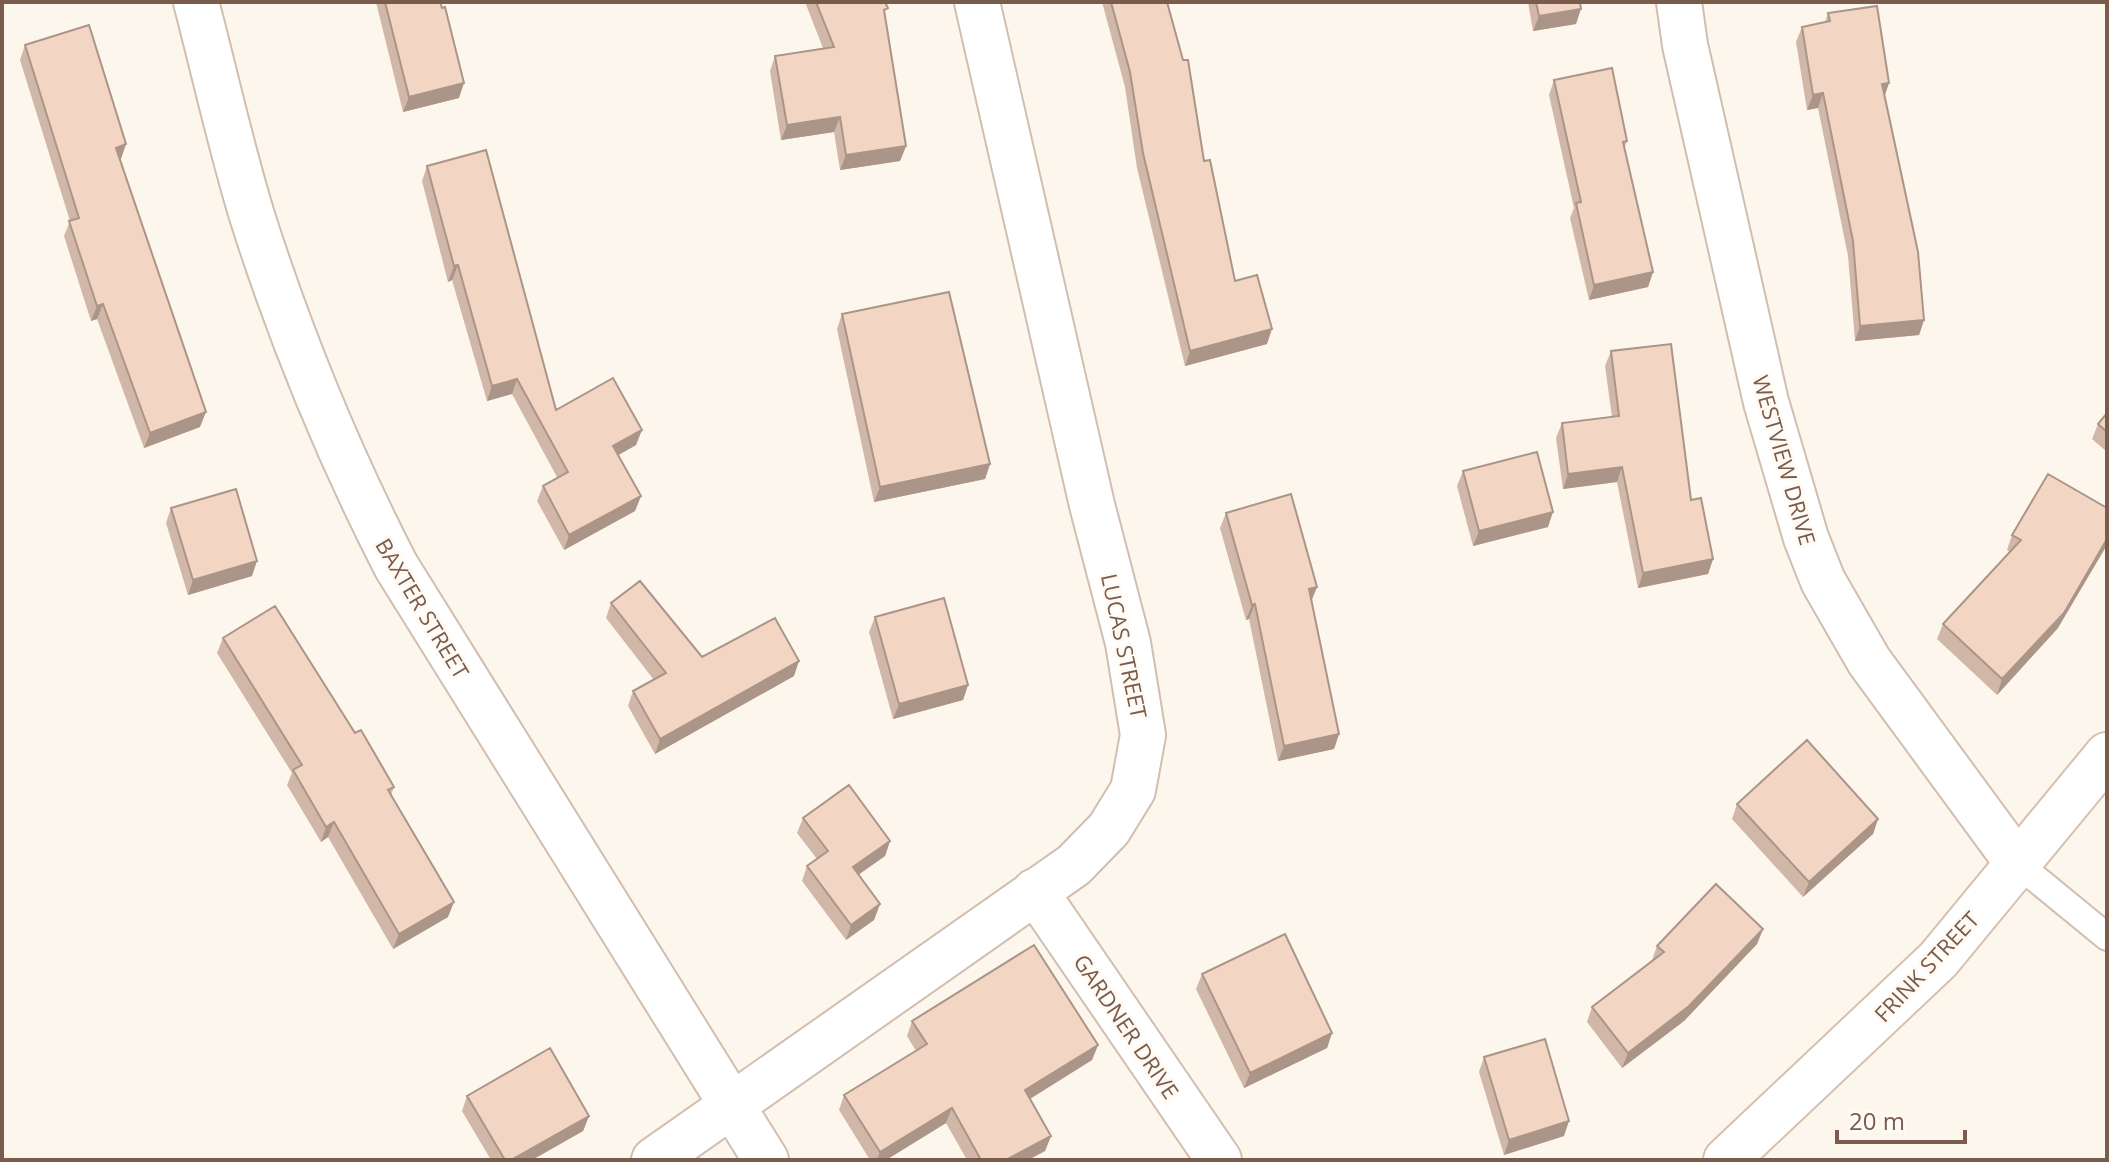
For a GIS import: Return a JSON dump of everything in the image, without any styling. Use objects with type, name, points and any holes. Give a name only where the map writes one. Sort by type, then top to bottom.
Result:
[{"type":"street","name":"BAXTER STREET","points":[[196,2],[252,217],[283,305],[354,484],[396,566],[766,1160]]},
{"type":"street","name":"LUCAS STREET","points":[[654,1160],[729,1104],[1074,865],[1109,829],[1133,790],[1143,735],[1128,643],[1092,505],[977,2]]},
{"type":"street","name":"WESTVIEW DRIVE","points":[[1679,2],[1685,45],[1763,387],[1806,538],[1823,581],[1869,661],[2018,864]]},
{"type":"street","name":"FRINK STREET","points":[[1726,1160],[1938,960],[2107,755]]},
{"type":"street","name":"GARDNER DRIVE","points":[[1035,891],[1219,1160]]},
{"type":"lane","points":[[2018,864],[2107,937]]},
{"type":"building","points":[[385,2],[440,2],[442,8],[445,7],[464,83],[409,97]]},
{"type":"building","points":[[816,2],[885,2],[906,146],[846,155],[840,117],[787,125],[775,56],[834,47]]},
{"type":"building","points":[[1111,2],[1167,2],[1183,60],[1188,60],[1204,161],[1210,160],[1235,281],[1257,275],[1272,329],[1190,351],[1143,153],[1130,72]]},
{"type":"building","points":[[1536,2],[1580,2],[1581,9],[1539,16]]},
{"type":"building","points":[[1877,6],[1889,83],[1882,84],[1918,252],[1924,320],[1860,326],[1853,241],[1823,93],[1813,95],[1802,27],[1830,21],[1828,13]]},
{"type":"building","points":[[89,25],[126,144],[116,148],[206,412],[150,433],[103,304],[97,306],[69,221],[79,218],[25,45]]},
{"type":"building","points":[[1612,68],[1627,141],[1623,142],[1653,272],[1594,285],[1576,203],[1581,202],[1554,80]]},
{"type":"building","points":[[486,150],[556,410],[613,378],[642,430],[613,446],[641,496],[569,535],[543,486],[568,472],[517,379],[492,386],[458,265],[454,266],[427,166]]},
{"type":"building","points":[[949,292],[990,464],[880,487],[842,314]]},
{"type":"building","points":[[1671,344],[1691,500],[1701,498],[1713,559],[1643,573],[1622,467],[1568,474],[1562,423],[1619,416],[1611,351]]},
{"type":"building","points":[[2107,413],[2107,432],[2098,424]]},
{"type":"building","points":[[1537,452],[1553,512],[1479,531],[1463,471]]},
{"type":"building","points":[[2048,474],[2107,508],[2107,539],[2064,613],[2002,679],[1943,624],[2021,540],[2012,535]]},
{"type":"building","points":[[236,489],[257,561],[193,580],[171,508]]},
{"type":"building","points":[[1291,494],[1317,587],[1309,589],[1339,734],[1284,746],[1255,604],[1252,605],[1226,513]]},
{"type":"building","points":[[640,581],[702,657],[775,618],[799,661],[660,739],[633,691],[666,673],[611,603]]},
{"type":"building","points":[[944,598],[968,685],[899,704],[875,617]]},
{"type":"building","points":[[275,606],[355,733],[361,730],[394,787],[388,790],[454,902],[399,934],[334,822],[326,827],[293,770],[302,765],[223,638]]},
{"type":"building","points":[[1807,740],[1878,819],[1809,882],[1737,804]]},
{"type":"building","points":[[849,785],[890,841],[853,867],[880,904],[851,925],[807,866],[828,851],[803,818]]},
{"type":"building","points":[[1716,884],[1763,929],[1689,1006],[1628,1053],[1592,1007],[1664,952],[1657,946]]},
{"type":"building","points":[[1285,934],[1332,1033],[1250,1073],[1202,974]]},
{"type":"building","points":[[1034,945],[1098,1045],[1025,1090],[1051,1136],[1006,1160],[981,1160],[952,1108],[880,1152],[844,1095],[927,1044],[912,1021]]},
{"type":"building","points":[[1545,1039],[1569,1121],[1509,1140],[1484,1057]]},
{"type":"building","points":[[550,1048],[589,1116],[511,1160],[505,1160],[467,1096]]}]
